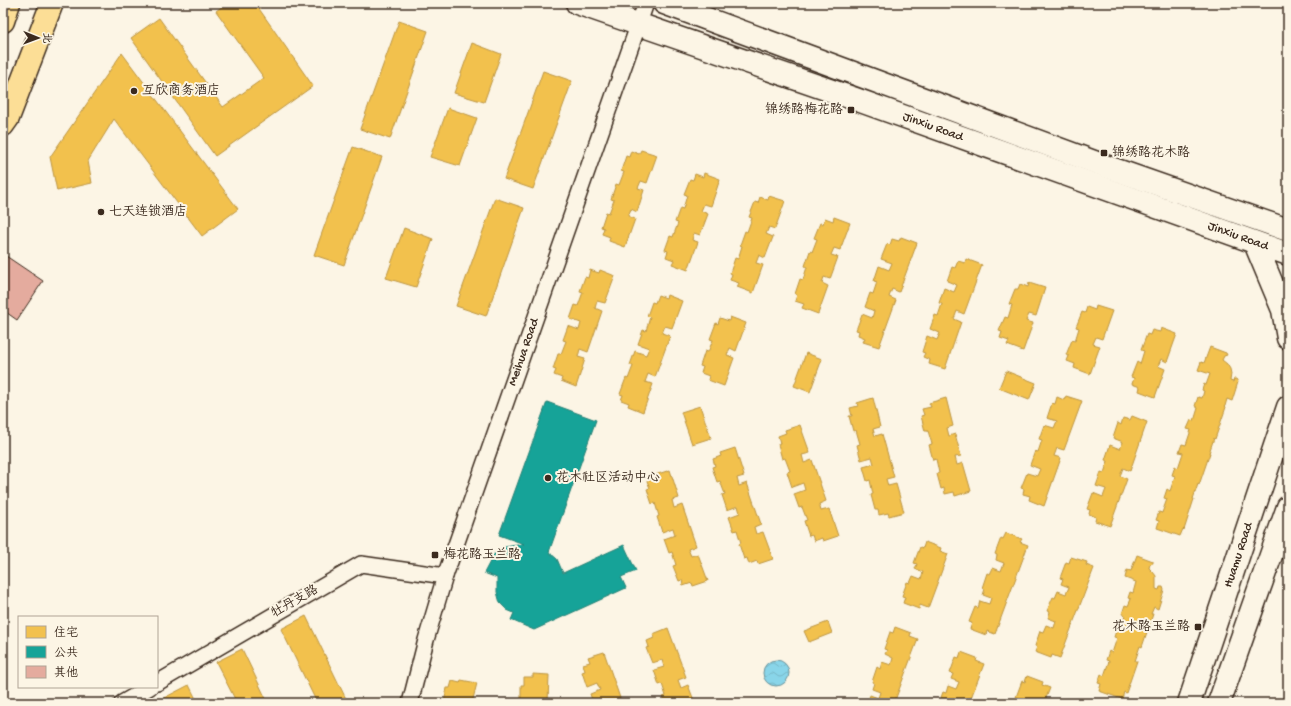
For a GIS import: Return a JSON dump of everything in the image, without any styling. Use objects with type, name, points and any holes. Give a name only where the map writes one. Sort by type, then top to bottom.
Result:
[{"type":"main road","points":[[3,21],[9,3]]},
{"type":"main road","points":[[3,125],[8,118],[52,3]]},
{"type":"main road","name":"Jinxiu Road","points":[[578,3],[855,99],[1288,254]]},
{"type":"main road","name":"Jinxiu Road","points":[[664,3],[1105,166],[1288,230]]},
{"type":"main road","points":[[1263,221],[1288,216]]},
{"type":"main road","points":[[1255,243],[1283,310],[1288,338]]},
{"type":"main road","name":"Huamu Road","points":[[1189,703],[1288,406]]},
{"type":"main road","points":[[1219,703],[1288,507]]},
{"type":"street","name":"Meihua Road","points":[[410,703],[426,640],[445,576],[646,3]]},
{"type":"street","name":"牡丹支路","points":[[158,682],[361,564],[445,576]]},
{"type":"street","points":[[122,703],[148,688]]},
{"type":"water","points":[[776,660],[785,664],[789,673],[785,682],[776,686],[767,682],[763,673],[767,664]]},
{"type":"building: 住宅","points":[[227,3],[255,3],[313,86],[215,156],[131,38],[159,18],[223,107],[264,78],[216,11]]},
{"type":"building: 住宅","points":[[399,21],[428,31],[390,139],[360,129]]},
{"type":"building: 住宅","points":[[472,43],[501,54],[484,102],[454,93]]},
{"type":"building: 住宅","points":[[122,53],[238,209],[202,236],[114,119],[88,161],[92,183],[57,191],[50,157]]},
{"type":"building: 住宅","points":[[543,71],[572,81],[533,189],[504,179]]},
{"type":"building: 住宅","points":[[448,108],[477,118],[460,166],[430,157]]},
{"type":"building: 住宅","points":[[353,147],[382,157],[344,265],[314,255]]},
{"type":"building: 住宅","points":[[641,150],[657,155],[647,183],[641,181],[638,188],[644,190],[637,212],[631,209],[628,216],[635,219],[625,247],[609,241],[610,237],[602,234],[604,228],[601,227],[606,212],[609,213],[614,200],[611,199],[616,184],[619,185],[624,172],[621,171],[626,156],[629,157],[631,151],[639,154]]},
{"type":"building: 住宅","points":[[704,173],[720,179],[711,206],[704,204],[701,211],[708,214],[700,235],[694,233],[692,240],[698,242],[688,270],[672,264],[674,260],[666,257],[668,251],[665,250],[670,236],[673,237],[678,223],[675,222],[680,208],[683,209],[687,195],[684,194],[690,179],[693,180],[695,174],[703,177]]},
{"type":"building: 住宅","points":[[769,196],[785,201],[775,229],[769,227],[766,234],[773,237],[765,258],[759,255],[756,263],[763,265],[753,293],[737,287],[739,283],[730,280],[732,274],[730,273],[735,258],[738,259],[742,246],[740,245],[752,218],[749,217],[755,202],[758,203],[760,197],[768,200]]},
{"type":"building: 住宅","points":[[495,198],[524,208],[486,316],[456,306]]},
{"type":"building: 住宅","points":[[834,217],[850,223],[840,250],[834,248],[831,255],[838,257],[830,279],[824,277],[822,283],[828,286],[818,314],[802,308],[804,304],[795,301],[797,295],[795,294],[800,279],[803,280],[807,267],[805,266],[810,251],[812,252],[817,239],[814,238],[820,223],[823,224],[825,218],[833,221]]},
{"type":"building: 住宅","points":[[404,228],[433,239],[416,287],[386,278]]},
{"type":"building: 住宅","points":[[901,237],[917,243],[899,292],[892,289],[889,297],[896,300],[879,347],[863,342],[865,338],[858,335],[859,331],[856,330],[862,314],[872,318],[874,311],[865,307],[870,293],[873,294],[877,282],[874,281],[879,266],[889,270],[892,263],[881,259],[887,244],[890,245],[892,239],[899,241]]},
{"type":"building: 住宅","points":[[966,259],[982,265],[964,314],[957,311],[954,319],[961,322],[945,369],[929,364],[930,360],[923,357],[925,353],[922,352],[927,336],[937,340],[940,333],[930,329],[935,315],[938,316],[942,304],[939,303],[944,288],[954,292],[957,285],[947,281],[952,267],[955,268],[958,261],[965,263]]},
{"type":"building: 住宅","points":[[590,270],[599,273],[600,270],[615,276],[605,303],[597,301],[595,308],[602,311],[588,352],[580,349],[578,357],[585,359],[576,387],[561,381],[562,378],[554,375],[556,370],[553,369],[558,354],[561,354],[566,341],[563,340],[568,326],[579,330],[581,323],[570,319],[575,305],[578,306],[583,292],[580,291],[585,277],[588,278]]},
{"type":"building: 住宅","points":[[1029,283],[1045,288],[1036,316],[1029,314],[1026,321],[1033,323],[1023,351],[1007,345],[1009,341],[1000,338],[1002,332],[999,331],[1005,317],[1008,318],[1012,305],[1009,304],[1015,289],[1018,289],[1020,284],[1028,287]]},
{"type":"building: 住宅","points":[[658,295],[666,298],[667,295],[682,301],[672,328],[665,326],[662,333],[670,336],[655,377],[648,374],[645,382],[653,384],[643,412],[628,406],[629,403],[621,400],[623,395],[620,394],[626,378],[628,379],[633,366],[630,365],[635,351],[646,355],[649,348],[638,344],[643,330],[646,331],[650,317],[647,316],[652,302],[655,303]]},
{"type":"building: 住宅","points":[[1096,306],[1112,311],[1102,339],[1096,337],[1093,344],[1100,346],[1090,374],[1074,368],[1075,364],[1067,361],[1069,356],[1066,355],[1072,340],[1075,341],[1079,328],[1076,327],[1082,312],[1085,313],[1087,307],[1095,310]]},
{"type":"building: 住宅","points":[[730,317],[746,323],[736,351],[730,348],[727,355],[734,358],[724,386],[708,380],[709,376],[701,373],[703,367],[700,366],[705,351],[708,352],[713,340],[710,339],[716,323],[718,324],[720,318],[729,321]]},
{"type":"building: 住宅","points":[[1161,328],[1177,334],[1167,362],[1161,359],[1158,366],[1165,369],[1155,397],[1139,391],[1140,387],[1132,384],[1134,378],[1131,377],[1137,362],[1140,364],[1144,351],[1141,350],[1147,334],[1150,335],[1152,330],[1160,332]]},
{"type":"building: 住宅","points":[[1210,347],[1226,353],[1227,355],[1224,356],[1222,360],[1230,369],[1230,381],[1233,382],[1234,379],[1236,379],[1238,382],[1232,401],[1227,399],[1226,407],[1199,485],[1198,484],[1184,530],[1183,529],[1180,536],[1157,528],[1159,521],[1156,520],[1159,512],[1162,513],[1167,499],[1164,498],[1167,489],[1170,491],[1175,476],[1172,475],[1175,466],[1178,468],[1183,453],[1179,452],[1182,444],[1186,445],[1191,430],[1187,429],[1191,420],[1194,421],[1198,408],[1195,406],[1198,397],[1202,398],[1204,384],[1206,385],[1210,374],[1198,370],[1201,362],[1204,363]]},
{"type":"building: 住宅","points":[[806,353],[822,359],[810,392],[794,386]]},
{"type":"building: 住宅","points":[[1006,371],[1036,383],[1029,400],[999,388]]},
{"type":"building: 住宅","points":[[1066,396],[1082,401],[1064,450],[1057,448],[1054,456],[1061,458],[1044,506],[1029,500],[1030,496],[1023,494],[1024,489],[1021,488],[1027,473],[1037,476],[1040,469],[1030,465],[1035,451],[1038,452],[1042,440],[1039,439],[1044,425],[1054,428],[1057,421],[1047,418],[1052,403],[1055,404],[1057,397],[1064,400]]},
{"type":"building: 住宅","points":[[873,398],[880,427],[873,429],[875,436],[882,434],[894,477],[886,479],[888,486],[896,484],[904,512],[889,516],[888,513],[879,515],[878,510],[875,510],[871,495],[873,494],[870,480],[867,481],[863,467],[874,464],[872,457],[861,460],[857,445],[860,444],[856,430],[853,431],[849,416],[852,416],[850,408],[858,406],[857,403]]},
{"type":"building: 住宅","points":[[946,398],[953,426],[947,428],[949,436],[955,434],[961,456],[955,457],[957,465],[963,463],[971,491],[955,496],[954,492],[945,494],[944,488],[941,489],[937,474],[939,473],[936,459],[933,460],[929,445],[932,444],[928,431],[925,431],[921,416],[924,415],[922,409],[931,407],[929,403]]},
{"type":"building: 住宅","points":[[700,406],[711,438],[692,444],[681,412]]},
{"type":"building: 住宅","points":[[1132,416],[1147,422],[1130,471],[1123,468],[1120,476],[1127,479],[1110,526],[1095,521],[1096,517],[1089,514],[1090,510],[1087,509],[1093,493],[1103,497],[1106,489],[1096,486],[1101,472],[1104,473],[1108,461],[1105,460],[1110,445],[1120,449],[1123,442],[1113,438],[1118,423],[1121,425],[1123,418],[1130,420]]},
{"type":"building: 住宅","points":[[800,425],[810,453],[802,455],[804,463],[812,460],[826,501],[819,504],[821,511],[829,509],[838,536],[823,541],[822,538],[814,541],[812,535],[809,536],[804,521],[807,520],[802,507],[799,508],[794,494],[805,490],[803,483],[792,487],[787,472],[790,471],[785,458],[782,459],[778,444],[780,443],[778,436],[786,433],[785,430]]},
{"type":"building: 住宅","points":[[735,448],[744,476],[737,478],[739,486],[747,483],[761,524],[754,527],[756,534],[763,532],[773,559],[758,564],[757,561],[749,564],[747,558],[744,559],[739,544],[741,543],[737,530],[734,531],[729,517],[740,513],[738,506],[727,510],[722,495],[725,494],[720,481],[717,482],[712,467],[715,466],[713,459],[721,456],[720,453]]},
{"type":"building: 住宅","points":[[670,470],[679,498],[672,500],[674,508],[682,505],[696,546],[688,549],[691,556],[698,554],[708,581],[693,586],[692,583],[683,586],[682,580],[679,581],[673,566],[676,565],[672,552],[669,553],[664,539],[675,535],[673,528],[662,532],[657,517],[659,516],[655,503],[652,504],[647,489],[650,488],[647,481],[656,478],[655,475]]},
{"type":"building: 住宅","points":[[1006,533],[1022,539],[1020,542],[1028,545],[995,634],[987,631],[986,635],[970,629],[972,623],[969,622],[975,607],[978,608],[980,601],[989,604],[991,598],[983,595],[985,589],[982,588],[987,573],[990,574],[993,568],[1001,571],[1004,563],[996,560],[997,555],[995,554],[1001,538],[1003,539]]},
{"type":"building: 住宅","points":[[925,542],[941,548],[940,551],[948,554],[928,608],[920,605],[919,609],[903,603],[905,597],[902,596],[907,582],[910,583],[913,576],[921,579],[923,572],[915,569],[917,564],[914,563],[920,547],[923,548]]},
{"type":"building: 住宅","points":[[1137,555],[1153,561],[1149,568],[1156,576],[1156,589],[1159,590],[1160,587],[1163,587],[1164,590],[1158,609],[1154,607],[1151,614],[1153,614],[1142,647],[1140,646],[1135,661],[1137,661],[1126,693],[1124,692],[1122,699],[1099,691],[1101,684],[1098,683],[1101,674],[1104,676],[1109,661],[1106,660],[1109,651],[1112,653],[1117,638],[1114,637],[1117,628],[1120,629],[1125,615],[1122,614],[1125,605],[1128,606],[1131,599],[1128,598],[1130,592],[1133,593],[1136,582],[1125,578],[1127,570],[1131,571]]},
{"type":"building: 住宅","points":[[1071,557],[1087,562],[1086,565],[1094,568],[1060,658],[1052,655],[1051,658],[1035,652],[1037,647],[1035,646],[1040,631],[1043,632],[1046,625],[1054,628],[1056,621],[1048,618],[1050,612],[1047,611],[1053,597],[1055,598],[1058,591],[1066,594],[1069,587],[1061,584],[1063,579],[1060,578],[1066,562],[1069,563]]},
{"type":"building: 住宅","points":[[306,616],[348,703],[317,703],[281,629]]},
{"type":"building: 住宅","points":[[828,622],[832,633],[809,642],[804,631]]},
{"type":"building: 住宅","points":[[895,627],[911,633],[910,636],[918,639],[894,703],[867,703],[870,695],[878,698],[880,692],[872,689],[874,683],[872,682],[877,667],[880,669],[882,662],[891,665],[893,658],[885,654],[887,650],[884,649],[890,632],[893,633]]},
{"type":"building: 住宅","points":[[668,628],[686,677],[678,680],[681,688],[688,685],[695,703],[666,703],[663,697],[666,696],[662,684],[659,685],[654,670],[664,667],[662,660],[652,663],[646,648],[649,647],[647,641],[654,638],[653,634]]},
{"type":"building: 住宅","points":[[242,649],[268,703],[237,703],[216,662]]},
{"type":"building: 住宅","points":[[604,652],[621,701],[615,703],[593,703],[590,694],[600,690],[597,683],[587,687],[582,672],[585,671],[583,664],[590,662],[588,657]]},
{"type":"building: 住宅","points":[[961,652],[977,658],[976,661],[984,664],[969,703],[939,703],[943,692],[946,693],[948,686],[956,689],[959,682],[951,679],[953,674],[950,673],[956,657],[959,658]]},
{"type":"building: 住宅","points":[[533,674],[549,675],[548,703],[524,703],[524,701],[521,700],[521,685],[524,685],[524,677],[533,677]]},
{"type":"building: 住宅","points":[[1027,676],[1043,682],[1042,685],[1050,688],[1044,703],[1017,703],[1019,698],[1016,697],[1022,681],[1025,682]]},
{"type":"building: 住宅","points":[[461,680],[477,683],[472,703],[444,703],[447,688],[450,688],[452,681],[460,683]]},
{"type":"building: 住宅","points":[[189,685],[198,703],[166,703],[164,698]]},
{"type":"building: 公共","name":"花木社区活动中心","points":[[547,402],[596,420],[549,552],[557,559],[563,573],[624,545],[636,571],[621,577],[626,588],[534,630],[511,620],[514,613],[507,610],[500,603],[497,592],[497,578],[484,573],[494,554],[505,547],[524,544],[499,535]]},
{"type":"building: 其他","points":[[3,254],[43,281],[17,320],[3,310]]},
{"type":"place","name":"互欣商务酒店","points":[[134,91]]},
{"type":"place","name":"锦绣路梅花路","points":[[851,110]]},
{"type":"place","name":"锦绣路花木路","points":[[1104,153]]},
{"type":"place","name":"七天连锁酒店","points":[[101,212]]},
{"type":"place","name":"花木社区活动中心","points":[[548,478]]},
{"type":"place","name":"梅花路玉兰路","points":[[435,555]]},
{"type":"place","name":"花木路玉兰路","points":[[1198,627]]}]
